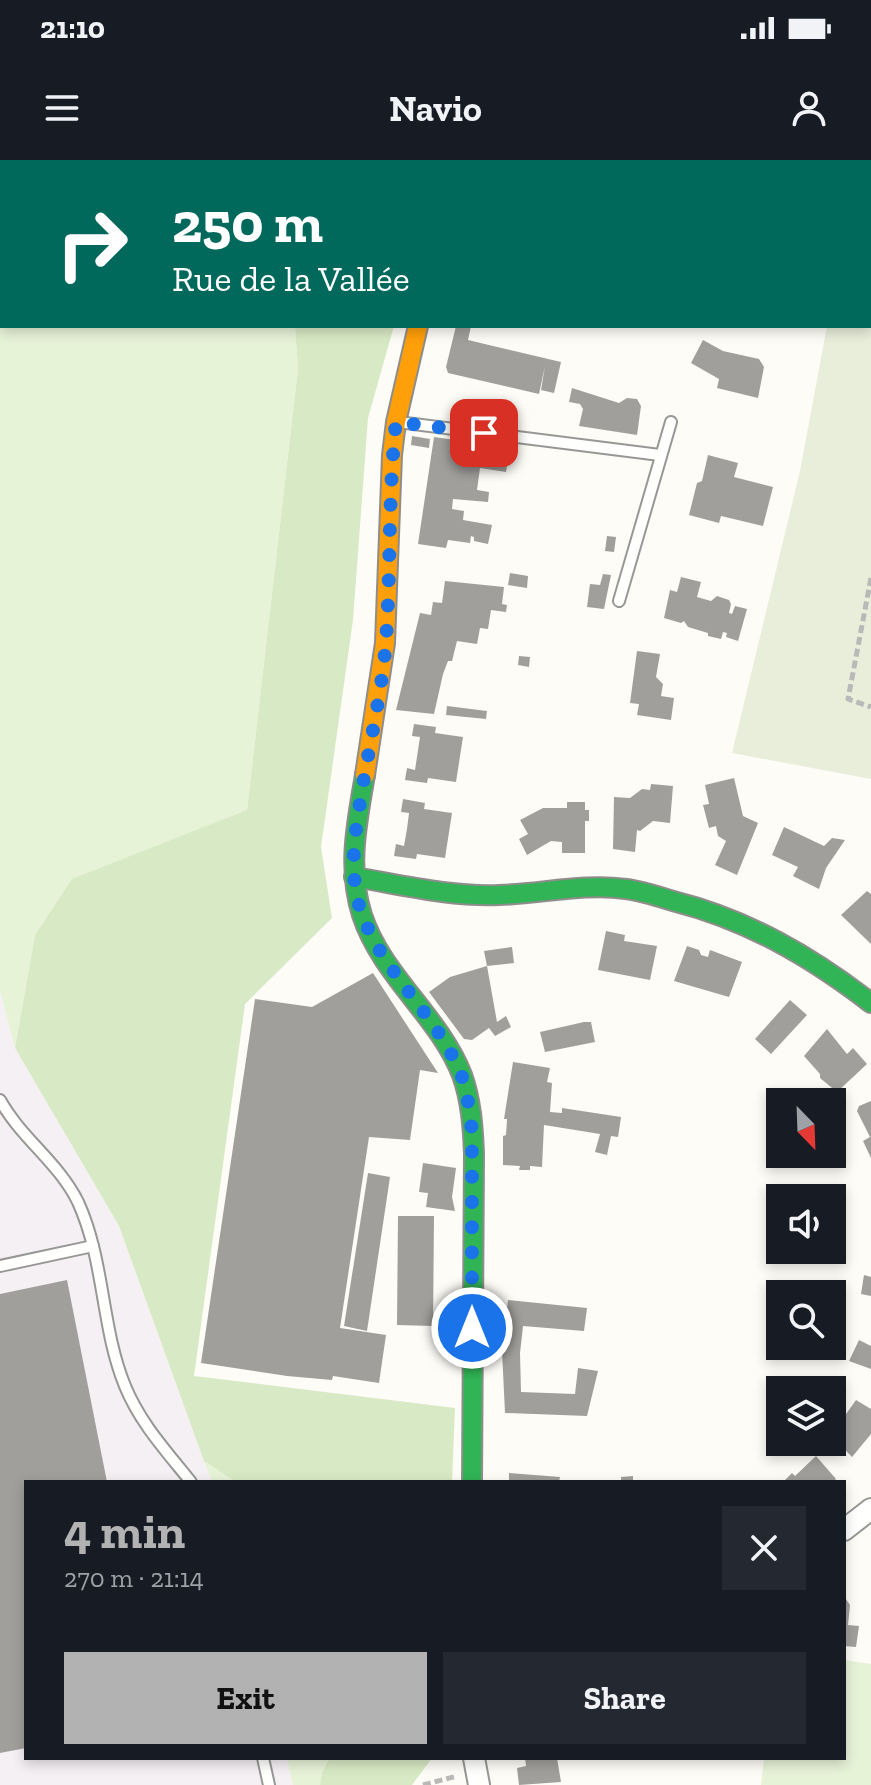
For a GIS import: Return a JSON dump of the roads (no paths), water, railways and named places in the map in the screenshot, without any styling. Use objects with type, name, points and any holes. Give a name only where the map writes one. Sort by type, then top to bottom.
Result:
[{"type":"street","points":[[418,328],[396,422],[392,455],[385,643],[353,851],[354,877],[358,903],[376,945],[451,1054],[468,1099],[473,1173],[472,1480]]},
{"type":"street","points":[[354,877],[472,895],[599,886],[637,891],[715,911],[751,925],[787,943],[871,1003]]},
{"type":"street","points":[[846,1528],[871,1509]]},
{"type":"lane","points":[[396,422],[660,455]]},
{"type":"lane","points":[[619,601],[671,422]]},
{"type":"lane","points":[[0,1100],[11,1121],[59,1174],[77,1200],[93,1246],[124,1384],[138,1414],[189,1480]]},
{"type":"lane","points":[[0,1266],[93,1246]]},
{"type":"lane","points":[[263,1760],[269,1785]]}]
